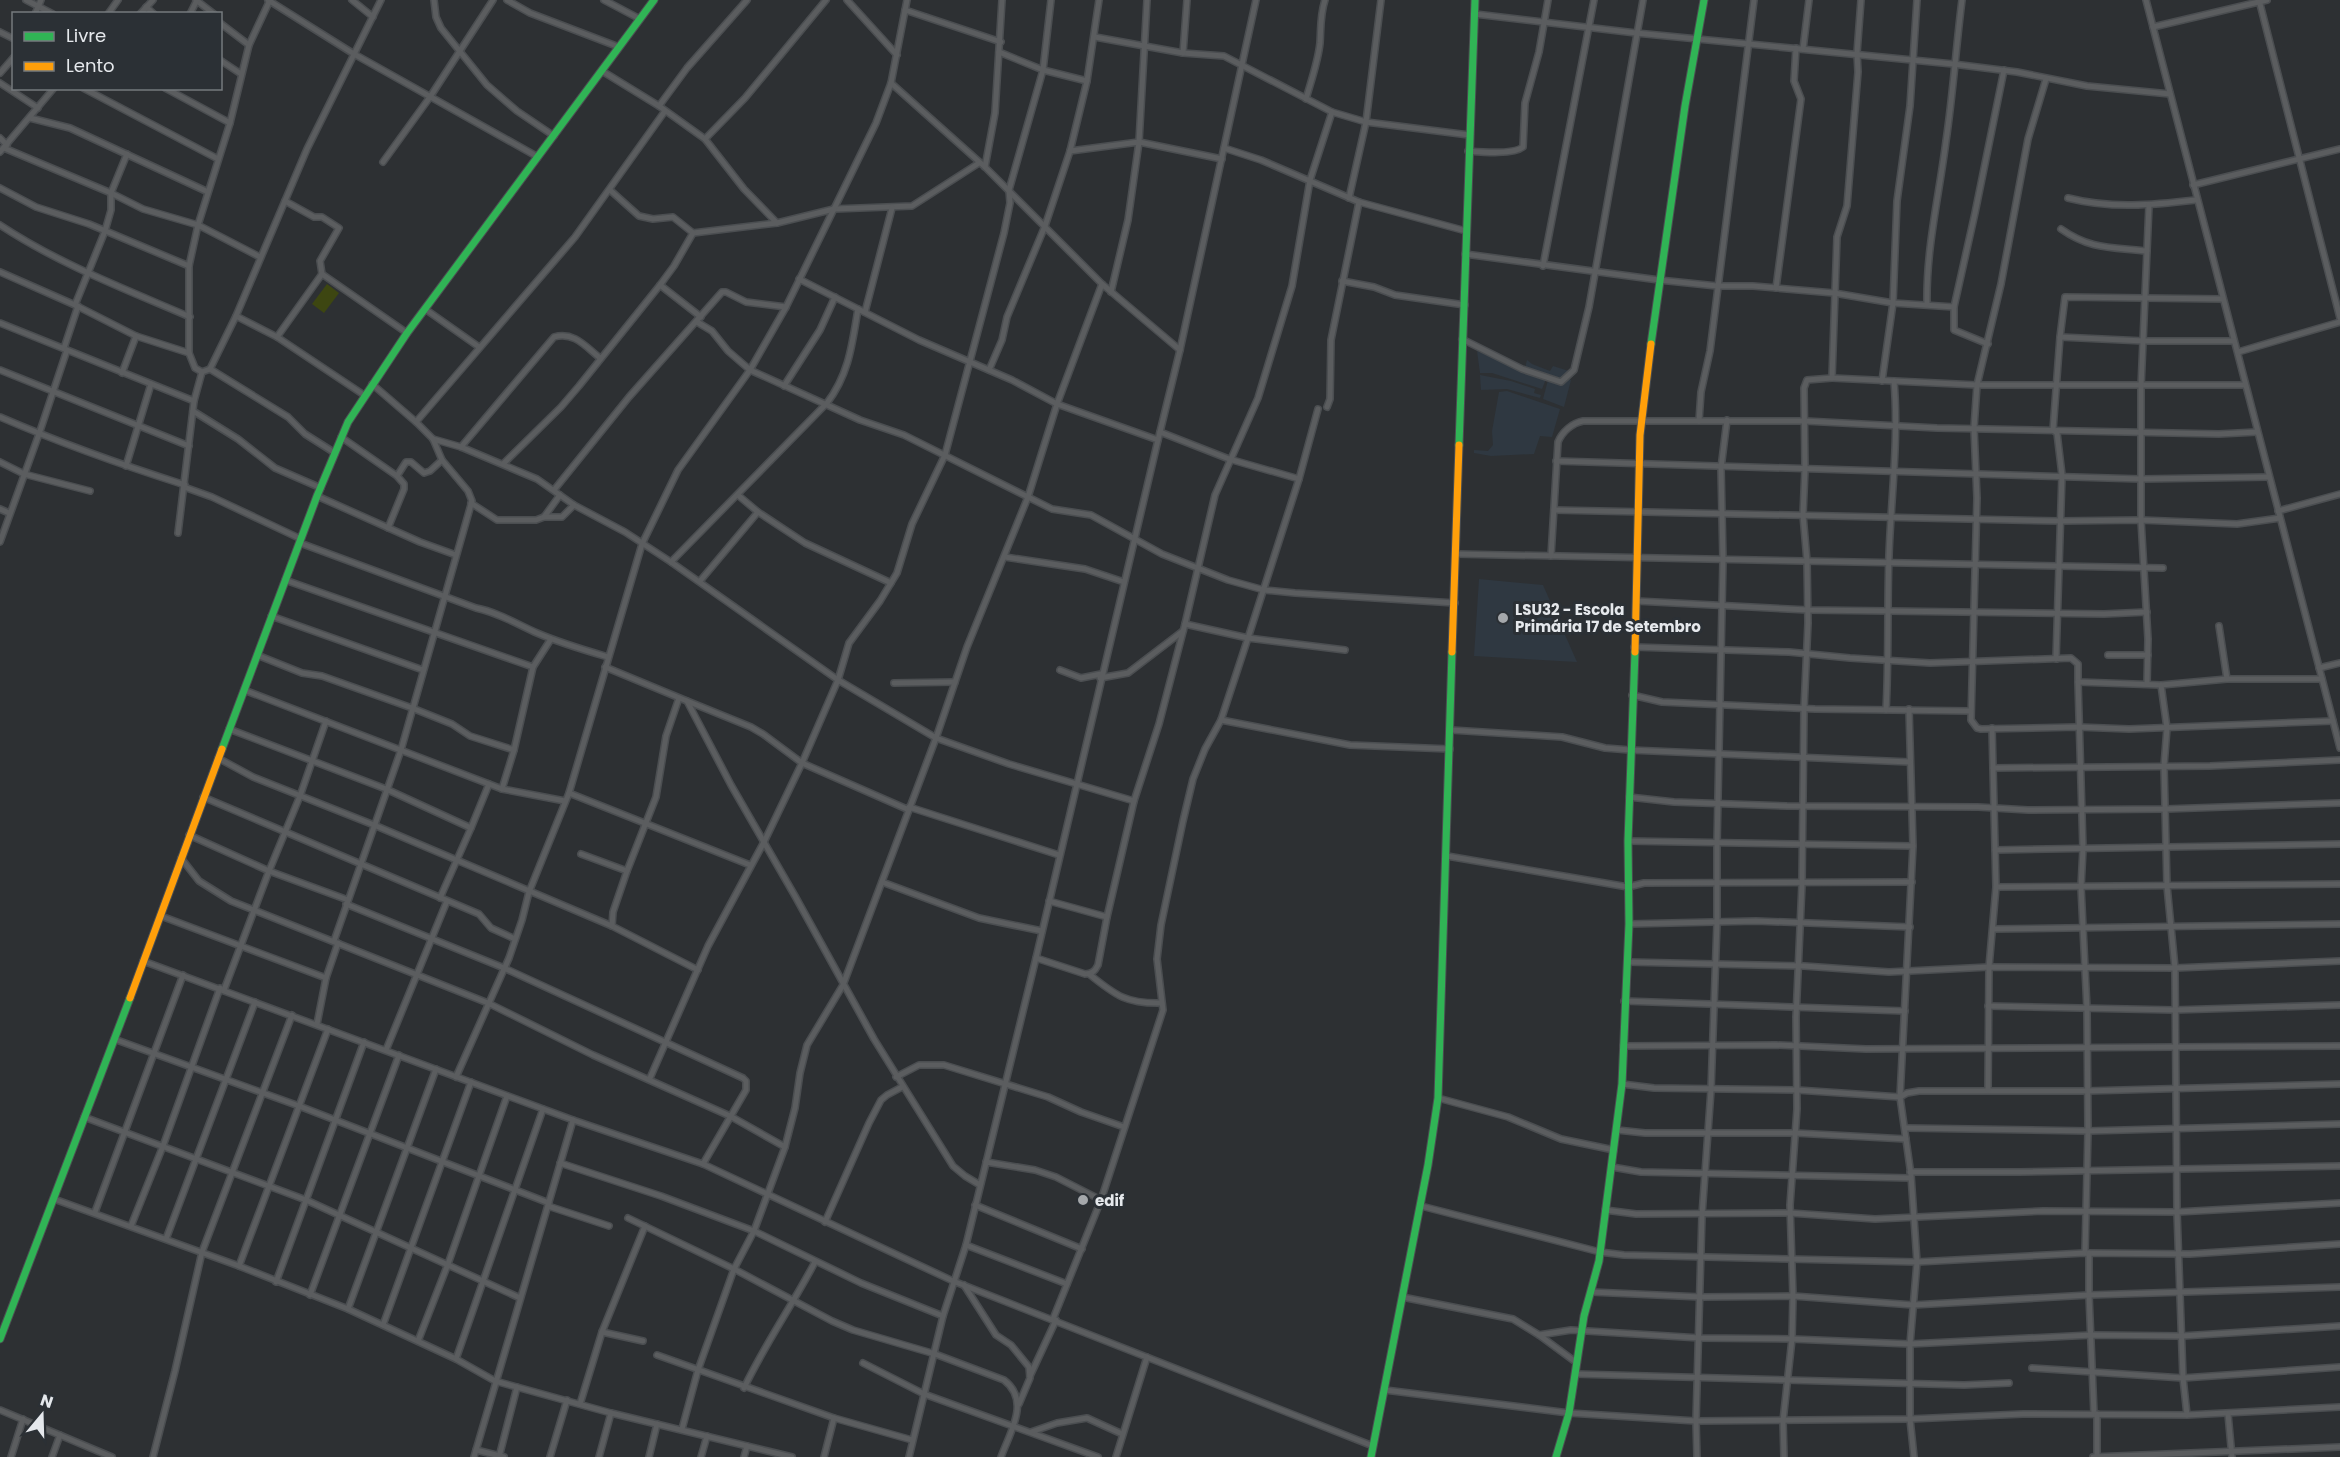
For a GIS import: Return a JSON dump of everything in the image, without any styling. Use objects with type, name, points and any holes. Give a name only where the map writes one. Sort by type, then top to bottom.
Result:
[{"type":"street","points":[[26,0],[40,2]]},
{"type":"street","points":[[142,12],[153,0]]},
{"type":"street","points":[[197,0],[212,12]]},
{"type":"street","points":[[202,372],[195,368],[189,353],[189,266],[198,225],[230,123],[249,45],[269,0],[354,54],[538,157]]},
{"type":"street","points":[[352,0],[373,17]]},
{"type":"street","points":[[202,372],[210,369],[236,316],[307,149],[381,0]]},
{"type":"street","points":[[434,0],[438,23],[487,85],[517,111],[554,136]]},
{"type":"street","points":[[383,162],[430,97],[493,0]]},
{"type":"street","points":[[507,0],[530,13],[619,47]]},
{"type":"street","points":[[604,0],[640,19]]},
{"type":"street","points":[[0,1339],[228,729],[341,437],[364,395],[407,333],[654,0]]},
{"type":"street","points":[[659,106],[687,68],[747,0]]},
{"type":"street","points":[[705,139],[745,98],[826,0]]},
{"type":"street","points":[[847,0],[897,55]]},
{"type":"street","points":[[456,1077],[504,968],[529,892],[569,793],[642,544],[678,470],[750,370],[786,307],[876,123],[891,83],[907,0]]},
{"type":"street","points":[[985,167],[995,113],[1002,0]]},
{"type":"street","points":[[650,1078],[698,970],[802,763],[838,680],[849,643],[897,573],[912,524],[945,455],[1004,233],[1010,190],[1043,70],[1051,0]]},
{"type":"street","points":[[989,370],[1002,340],[1007,317],[1045,226],[1070,151],[1087,81],[1099,0]]},
{"type":"street","points":[[1111,292],[1128,220],[1138,142],[1147,0]]},
{"type":"street","points":[[1183,53],[1187,0]]},
{"type":"street","points":[[909,1457],[943,1316],[966,1245],[1036,958],[1180,350],[1256,0]]},
{"type":"street","points":[[1306,99],[1317,60],[1320,42],[1319,29],[1325,0]]},
{"type":"street","points":[[1349,198],[1366,122],[1381,0]]},
{"type":"street","points":[[1371,1457],[1421,1206],[1438,1098],[1462,339],[1465,305],[1468,151],[1475,0]]},
{"type":"street","points":[[1468,151],[1518,151],[1522,147],[1525,103],[1548,0]]},
{"type":"street","points":[[1543,266],[1594,0]]},
{"type":"street","points":[[1462,339],[1522,369],[1561,382],[1574,370],[1589,307],[1643,0]]},
{"type":"street","points":[[1557,1457],[1569,1413],[1582,1331],[1600,1252],[1622,1084],[1629,924],[1630,750],[1641,421],[1685,106],[1704,0]]},
{"type":"street","points":[[1699,421],[1701,392],[1710,351],[1754,0]]},
{"type":"street","points":[[1803,49],[1809,0]]},
{"type":"street","points":[[1832,378],[1837,237],[1847,206],[1858,72],[1861,0]]},
{"type":"street","points":[[1882,381],[1893,303],[1897,201],[1910,106],[1917,0]]},
{"type":"street","points":[[1927,304],[1926,279],[1931,235],[1946,140],[1962,0]]},
{"type":"street","points":[[2146,0],[2196,200],[2238,352],[2244,385],[2340,748]]},
{"type":"street","points":[[2153,27],[2267,0]]},
{"type":"street","points":[[2238,352],[2340,320],[2259,1]]},
{"type":"street","points":[[146,8],[151,12]]},
{"type":"street","points":[[905,10],[1000,42]]},
{"type":"street","points":[[1475,14],[1636,33],[1953,64],[2004,70],[2088,86],[2170,94]]},
{"type":"street","points":[[222,25],[249,45]]},
{"type":"street","points":[[1095,37],[1183,53],[1224,57],[1332,112],[1366,122],[1469,135]]},
{"type":"street","points":[[1776,288],[1802,99],[1794,81],[1796,48]]},
{"type":"street","points":[[999,52],[1043,70],[1087,81]]},
{"type":"street","points":[[0,73],[12,59]]},
{"type":"street","points":[[222,61],[241,74]]},
{"type":"street","points":[[1988,344],[1954,330],[1954,307],[2004,70]]},
{"type":"street","points":[[602,71],[659,106],[705,139],[744,189],[777,223]]},
{"type":"street","points":[[2046,79],[2028,139],[2016,212],[1977,385],[1974,428],[1976,519],[1971,720],[1977,728],[2129,729],[2333,721]]},
{"type":"street","points":[[0,83],[38,108]]},
{"type":"street","points":[[891,83],[1010,190],[1102,284],[1180,350]]},
{"type":"street","points":[[4,148],[52,90]]},
{"type":"street","points":[[87,90],[218,159]]},
{"type":"street","points":[[169,90],[230,123]]},
{"type":"street","points":[[416,422],[575,237],[665,111]]},
{"type":"street","points":[[1089,974],[1098,964],[1134,801],[1159,724],[1215,495],[1258,398],[1292,286],[1310,180],[1332,112]]},
{"type":"street","points":[[30,118],[70,128],[208,192]]},
{"type":"street","points":[[0,138],[4,148],[111,193],[142,209],[198,225],[260,257]]},
{"type":"street","points":[[1070,151],[1138,142],[1222,159]]},
{"type":"street","points":[[1224,148],[1261,159],[1359,202],[1466,231]]},
{"type":"street","points":[[2193,185],[2340,149]]},
{"type":"street","points":[[0,542],[39,434],[76,305],[105,231],[111,210],[111,193],[127,154]]},
{"type":"street","points":[[610,189],[639,216],[653,219],[673,218],[693,233],[777,223],[834,209],[912,206],[979,163]]},
{"type":"street","points":[[0,188],[36,207],[105,231],[189,266]]},
{"type":"street","points":[[2068,198],[2088,203],[2149,205],[2196,200]]},
{"type":"street","points":[[277,337],[322,274],[320,261],[339,228],[322,217],[314,217],[285,201]]},
{"type":"street","points":[[1327,407],[1330,399],[1331,340],[1359,202]]},
{"type":"street","points":[[2147,684],[2147,612],[2141,520],[2141,387],[2149,205]]},
{"type":"street","points":[[865,312],[892,208]]},
{"type":"street","points":[[0,225],[38,249],[190,317]]},
{"type":"street","points":[[2061,228],[2079,241],[2096,246],[2147,251]]},
{"type":"street","points":[[503,464],[561,407],[660,285],[693,233]]},
{"type":"street","points":[[1465,255],[1659,280],[1834,293],[1893,303],[1954,307]]},
{"type":"street","points":[[0,272],[76,305],[136,336],[189,353]]},
{"type":"street","points":[[322,274],[407,333]]},
{"type":"street","points":[[799,279],[1057,404],[1158,440]]},
{"type":"street","points":[[1342,281],[1374,287],[1395,295],[1465,305]]},
{"type":"street","points":[[682,1429],[698,1370],[735,1269],[754,1231],[785,1147],[807,1045],[843,985],[936,738],[967,647],[1028,497],[1057,404],[1102,284]]},
{"type":"street","points":[[660,285],[712,331],[728,351],[750,370],[861,420],[904,435],[1052,509],[1091,515],[1135,541],[1228,580],[1264,590],[1455,603]]},
{"type":"street","points":[[554,490],[629,397],[724,291],[746,302],[786,307]]},
{"type":"street","points":[[784,386],[808,351],[835,297]]},
{"type":"street","points":[[2056,659],[2062,475],[2056,433],[2053,430],[2065,297],[2223,299]]},
{"type":"street","points":[[425,309],[479,347]]},
{"type":"street","points":[[671,562],[739,496],[827,404],[844,376],[858,309]]},
{"type":"street","points":[[236,316],[277,337],[364,395]]},
{"type":"street","points":[[0,323],[194,401]]},
{"type":"street","points":[[461,447],[554,337],[561,335],[574,337],[600,358]]},
{"type":"street","points":[[122,373],[136,336]]},
{"type":"street","points":[[2060,337],[2144,341],[2234,341]]},
{"type":"street","points":[[210,369],[282,414],[305,434],[334,453]]},
{"type":"street","points":[[0,370],[189,446]]},
{"type":"street","points":[[178,533],[194,401],[202,372]]},
{"type":"street","points":[[1784,1457],[1783,1421],[1792,1339],[1793,1257],[1790,1213],[1797,1090],[1796,1046],[1802,884],[1804,709],[1808,655],[1807,561],[1803,515],[1805,382],[1832,378],[1977,385],[2141,387],[2244,385]]},
{"type":"street","points":[[1886,710],[1889,660],[1890,517],[1896,412],[1894,381]]},
{"type":"street","points":[[126,466],[151,384]]},
{"type":"street","points":[[317,1024],[326,978],[347,902],[401,750],[472,498],[442,460],[433,439],[372,384]]},
{"type":"street","points":[[1001,1457],[1014,1426],[1019,1404],[1101,1200],[1163,1010],[1157,959],[1161,925],[1193,779],[1205,749],[1221,720],[1299,479],[1318,409]]},
{"type":"street","points":[[193,411],[238,439],[275,468],[321,488]]},
{"type":"street","points":[[0,417],[39,434],[212,497],[300,541],[476,608],[492,611],[508,621],[551,639],[608,657]]},
{"type":"street","points":[[1697,1457],[1702,1215],[1711,1090],[1716,964],[1723,560],[1721,468],[1727,420]]},
{"type":"street","points":[[1551,556],[1556,461],[1560,436],[1578,422],[1804,421],[2053,430],[2219,434],[2257,432]]},
{"type":"street","points":[[1160,432],[1229,459],[1299,479]]},
{"type":"street","points":[[341,437],[404,483],[404,489],[388,528]]},
{"type":"street","points":[[433,439],[461,447],[537,478],[574,505],[700,581],[838,680],[936,738],[1009,764],[1134,801]]},
{"type":"street","points":[[397,476],[409,461],[424,473],[430,471],[442,460]]},
{"type":"street","points":[[1556,461],[1721,468],[1893,470],[2142,479],[2269,477]]},
{"type":"street","points":[[0,462],[24,474],[90,491]]},
{"type":"street","points":[[2278,511],[2340,494]]},
{"type":"street","points":[[544,517],[560,495]]},
{"type":"street","points":[[317,496],[420,542],[456,555]]},
{"type":"street","points":[[739,496],[758,512],[805,543],[891,583]]},
{"type":"street","points":[[471,504],[491,518],[502,522],[562,517],[569,513],[574,505]]},
{"type":"street","points":[[0,509],[9,513]]},
{"type":"street","points":[[1554,510],[2060,521],[2141,520],[2237,524],[2280,518]]},
{"type":"street","points":[[700,581],[758,512]]},
{"type":"street","points":[[1456,554],[2058,564],[2163,568]]},
{"type":"street","points":[[1005,557],[1085,569],[1124,582]]},
{"type":"street","points":[[285,580],[533,667]]},
{"type":"street","points":[[1636,601],[1808,610],[2057,614],[2147,612]]},
{"type":"street","points":[[271,616],[423,670]]},
{"type":"street","points":[[1185,624],[1248,638],[1345,650]]},
{"type":"street","points":[[2219,626],[2227,679]]},
{"type":"street","points":[[1060,670],[1081,678],[1128,673],[1183,631]]},
{"type":"street","points":[[502,789],[514,750],[533,667],[551,639]]},
{"type":"street","points":[[1634,647],[1789,652],[1889,660],[1972,662],[2071,658],[2076,660],[2079,667],[2078,727],[2083,849],[2081,887],[2087,1010],[2087,1253],[2096,1457],[2232,1455],[2340,1447]]},
{"type":"street","points":[[257,655],[302,673],[322,676],[412,708],[452,724],[470,736],[514,750]]},
{"type":"street","points":[[2108,655],[2148,656]]},
{"type":"street","points":[[2319,668],[2340,663]]},
{"type":"street","points":[[605,667],[751,727],[802,763],[909,808],[1000,834],[1059,855]]},
{"type":"street","points":[[2078,682],[2161,685],[2227,679],[2322,679]]},
{"type":"street","points":[[894,683],[955,682]]},
{"type":"street","points":[[2161,685],[2166,728],[2164,766],[2167,886],[2175,968],[2178,1252],[2183,1378],[2187,1415]]},
{"type":"street","points":[[244,690],[502,789],[565,801]]},
{"type":"street","points":[[1632,695],[1662,702],[1804,709],[1970,711]]},
{"type":"street","points":[[612,926],[615,905],[659,784],[666,736],[679,698]]},
{"type":"street","points":[[687,701],[731,785],[902,1087],[953,1166],[980,1185]]},
{"type":"street","points":[[1909,709],[1913,846],[1900,1097],[1906,1128],[1917,1262],[1910,1344],[1910,1419],[1914,1457]]},
{"type":"street","points":[[1221,720],[1350,745],[1450,749]]},
{"type":"street","points":[[131,1226],[191,1067],[300,796],[326,721]]},
{"type":"street","points":[[1988,1090],[1989,967],[1996,887],[1992,728]]},
{"type":"street","points":[[228,729],[386,789],[471,828]]},
{"type":"street","points":[[1451,730],[1562,737],[1605,748],[1630,750],[1910,762]]},
{"type":"street","points":[[218,759],[253,777],[374,825],[612,926],[698,970]]},
{"type":"street","points":[[1993,768],[2080,769],[2340,760]]},
{"type":"street","points":[[440,898],[489,784]]},
{"type":"street","points":[[569,793],[750,865]]},
{"type":"street","points":[[203,797],[285,834],[480,915],[491,928],[515,939]]},
{"type":"street","points":[[1629,797],[1674,802],[1802,806],[2166,810],[2340,803]]},
{"type":"street","points":[[189,836],[504,968],[743,1078],[746,1081],[746,1090],[703,1164]]},
{"type":"street","points":[[1628,841],[1913,846]]},
{"type":"street","points":[[1995,850],[2340,844]]},
{"type":"street","points":[[581,854],[627,871]]},
{"type":"street","points":[[1447,856],[1628,887],[1644,883],[1912,882]]},
{"type":"street","points":[[181,857],[200,881],[231,901],[488,1003],[593,1055],[650,1078],[730,1116],[785,1147]]},
{"type":"street","points":[[882,882],[979,918],[1042,931]]},
{"type":"street","points":[[1996,887],[2340,884]]},
{"type":"street","points":[[386,1050],[447,901]]},
{"type":"street","points":[[1049,901],[1107,917]]},
{"type":"street","points":[[160,916],[326,978]]},
{"type":"street","points":[[1629,924],[1801,921],[1910,927]]},
{"type":"street","points":[[1994,929],[2340,924]]},
{"type":"street","points":[[1036,958],[1089,974],[1113,994],[1124,999],[1140,1004],[1162,1003]]},
{"type":"street","points":[[143,961],[573,1120],[703,1164],[953,1281],[1373,1446]]},
{"type":"street","points":[[1627,962],[1799,966],[1889,972],[1989,967],[2175,968],[2340,961]]},
{"type":"street","points":[[95,1212],[183,975]]},
{"type":"street","points":[[1624,1000],[1905,1011]]},
{"type":"street","points":[[166,1239],[255,1002]]},
{"type":"street","points":[[1989,1006],[2087,1010],[2174,1010],[2340,1005]]},
{"type":"street","points":[[153,1457],[176,1371],[202,1252],[292,1015]]},
{"type":"street","points":[[239,1266],[328,1029]]},
{"type":"street","points":[[114,1039],[299,1106],[335,1122],[609,1226]]},
{"type":"street","points":[[276,1281],[364,1042]]},
{"type":"street","points":[[1623,1046],[1903,1048],[2340,1046]]},
{"type":"street","points":[[310,1295],[368,1134],[399,1056]]},
{"type":"street","points":[[896,1077],[919,1065],[944,1065],[1048,1097],[1124,1127]]},
{"type":"street","points":[[348,1309],[435,1069]]},
{"type":"street","points":[[382,1325],[471,1082]]},
{"type":"street","points":[[1622,1084],[1654,1088],[1797,1090],[1900,1097],[1919,1091],[2086,1091],[2340,1084]]},
{"type":"street","points":[[825,1222],[881,1100],[902,1087]]},
{"type":"street","points":[[418,1341],[448,1264],[507,1096]]},
{"type":"street","points":[[1438,1098],[1508,1117],[1561,1139],[1614,1150]]},
{"type":"street","points":[[456,1359],[543,1109]]},
{"type":"street","points":[[84,1118],[125,1131],[306,1200],[412,1246],[520,1298]]},
{"type":"street","points":[[517,1387],[501,1457],[475,1454],[573,1120]]},
{"type":"street","points":[[1906,1128],[2088,1131],[2340,1124]]},
{"type":"street","points":[[1617,1130],[1645,1133],[1795,1133],[1906,1139]]},
{"type":"street","points":[[986,1162],[1035,1170],[1056,1177],[1101,1200]]},
{"type":"street","points":[[560,1163],[661,1196],[754,1231],[816,1262],[943,1316]]},
{"type":"street","points":[[1612,1167],[1641,1172],[1910,1175],[2087,1169],[2340,1166]]},
{"type":"street","points":[[54,1199],[202,1252],[348,1309],[456,1359],[495,1381],[779,1456],[792,1457]]},
{"type":"street","points":[[1604,1210],[1636,1214],[1790,1213],[1875,1219],[2043,1211],[2177,1212],[2340,1203]]},
{"type":"street","points":[[975,1204],[1082,1249]]},
{"type":"street","points":[[1421,1206],[1600,1252],[1648,1256],[1793,1257],[1917,1262],[2087,1253],[2178,1252],[2190,1254],[2340,1244]]},
{"type":"street","points":[[628,1218],[735,1269],[853,1330],[935,1354],[1004,1380],[1011,1385],[1019,1404]]},
{"type":"street","points":[[580,1404],[602,1332],[645,1226]]},
{"type":"street","points":[[966,1245],[1067,1284]]},
{"type":"street","points":[[744,1388],[759,1357],[816,1262]]},
{"type":"street","points":[[964,1285],[996,1335],[1011,1345],[1026,1362],[1031,1373],[1030,1378]]},
{"type":"street","points":[[1591,1292],[1701,1297],[1793,1296],[1913,1305],[2089,1295],[2340,1287]]},
{"type":"street","points":[[1402,1297],[1513,1319],[1576,1363]]},
{"type":"street","points":[[1539,1335],[1560,1330],[1700,1338],[1910,1344],[2092,1335],[2182,1336],[2340,1326]]},
{"type":"street","points":[[602,1332],[643,1341]]},
{"type":"street","points":[[657,1355],[744,1388],[834,1418],[912,1440]]},
{"type":"street","points":[[1116,1457],[1148,1357]]},
{"type":"street","points":[[863,1363],[924,1394],[1098,1457]]},
{"type":"street","points":[[2032,1368],[2183,1378],[2340,1367]]},
{"type":"street","points":[[1575,1374],[1964,1385],[2009,1383]]},
{"type":"street","points":[[1385,1390],[1569,1413],[1696,1421],[1910,1419],[2023,1414],[2187,1415],[2340,1407]]},
{"type":"street","points":[[550,1457],[567,1401]]},
{"type":"street","points":[[0,1410],[112,1457]]},
{"type":"street","points":[[600,1457],[611,1413]]},
{"type":"street","points":[[2228,1414],[2232,1455]]},
{"type":"street","points":[[824,1457],[834,1418]]},
{"type":"street","points":[[1030,1432],[1087,1418],[1120,1433]]},
{"type":"street","points":[[10,1457],[23,1419]]},
{"type":"street","points":[[649,1457],[657,1424]]},
{"type":"street","points":[[52,1457],[60,1435]]},
{"type":"street","points":[[702,1457],[707,1436]]},
{"type":"street","points":[[744,1457],[747,1446]]},
{"type":"street","points":[[92,1457],[95,1450]]},
{"type":"shaded area","points":[[1477,351],[1546,379],[1542,389],[1492,373],[1480,373]]},
{"type":"shaded area","points":[[1527,360],[1550,371],[1553,366],[1569,371],[1561,380],[1525,368]]},
{"type":"shaded area","points":[[1480,375],[1511,381],[1535,389],[1534,393],[1541,395],[1540,398],[1507,389],[1481,390]]},
{"type":"shaded area","points":[[1567,378],[1571,380],[1564,407],[1543,399],[1548,380],[1561,384]]},
{"type":"shaded area","points":[[1507,391],[1560,409],[1552,437],[1540,436],[1534,454],[1491,456],[1474,453],[1474,450],[1488,451],[1493,445],[1492,431],[1499,392]]},
{"type":"shaded area","points":[[1479,579],[1543,585],[1577,662],[1474,656]]},
{"type":"green space","points":[[327,284],[339,293],[324,313],[312,304]]},
{"type":"traffic: fast","points":[[222,749],[317,496],[348,422],[407,333],[654,0]]},
{"type":"traffic: fast","points":[[1459,445],[1475,0]]},
{"type":"traffic: fast","points":[[1651,344],[1685,106],[1704,0]]},
{"type":"traffic: fast","points":[[1371,1457],[1428,1165],[1438,1098],[1452,652]]},
{"type":"traffic: fast","points":[[1556,1457],[1569,1413],[1584,1316],[1599,1261],[1622,1084],[1629,924],[1628,841],[1635,652]]},
{"type":"traffic: fast","points":[[0,1339],[130,998]]},
{"type":"traffic: slow","points":[[1635,652],[1640,435],[1651,344]]},
{"type":"traffic: slow","points":[[1452,652],[1459,445]]},
{"type":"traffic: slow","points":[[130,998],[222,749]]},
{"type":"place","name":"LSU32 - Escola Primária 17 de Setembro","points":[[1503,618]]},
{"type":"place","name":"edif","points":[[1083,1200]]}]
